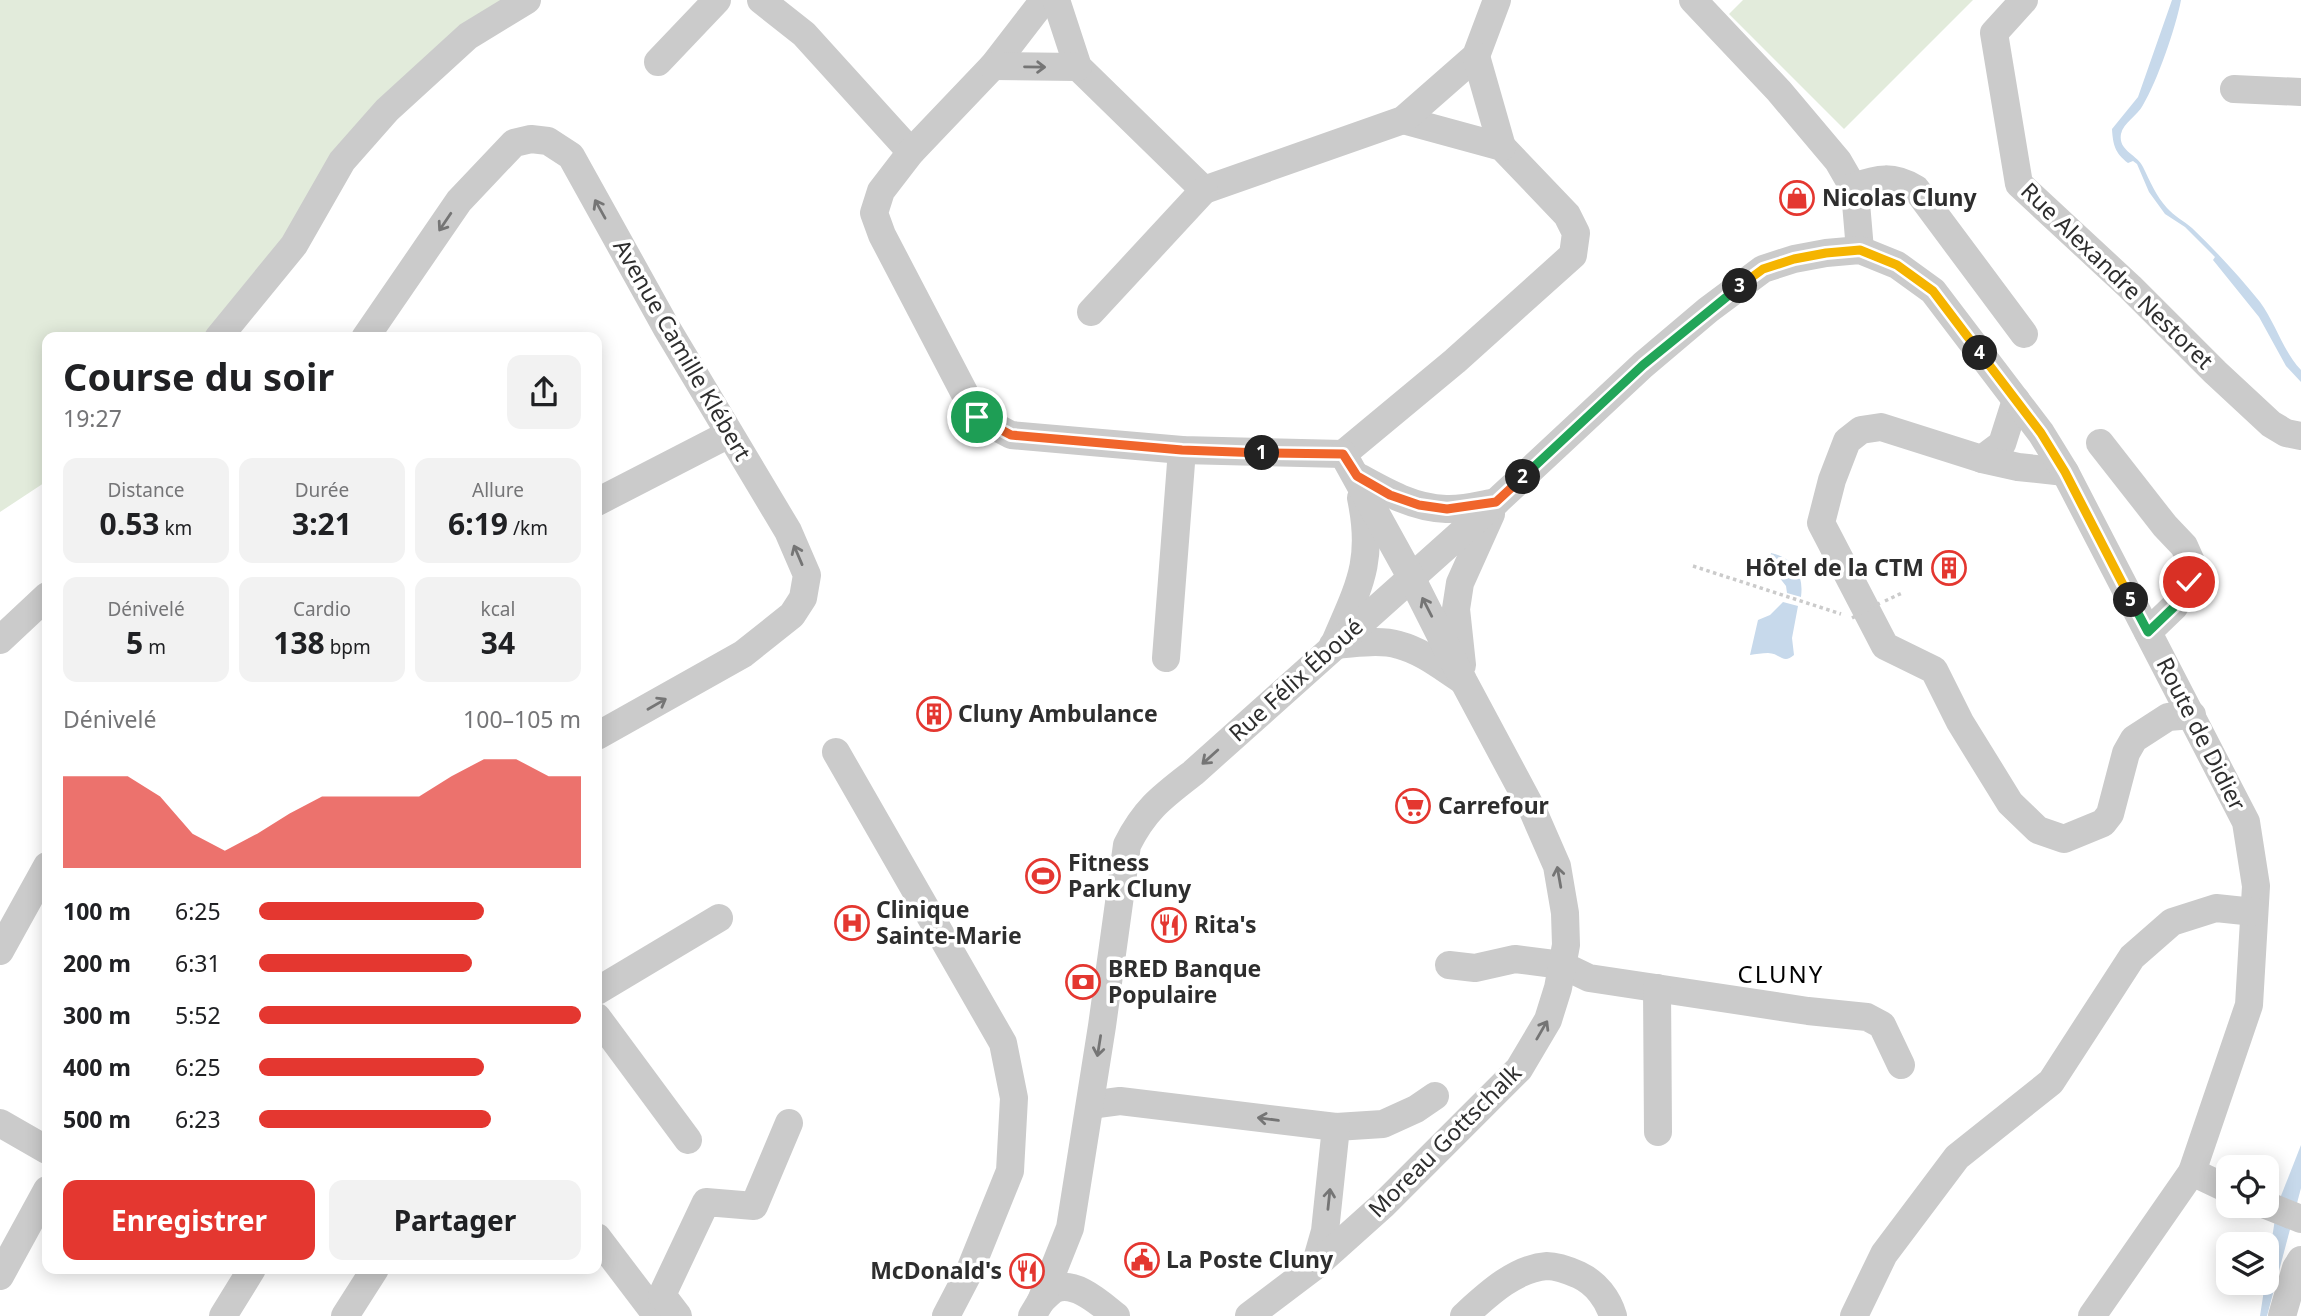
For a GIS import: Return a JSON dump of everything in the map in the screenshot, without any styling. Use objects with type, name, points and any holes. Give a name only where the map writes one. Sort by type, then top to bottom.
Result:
[{"type":"street","points":[[223,332],[294,245],[342,161],[387,110],[468,36],[527,0]]},
{"type":"street","points":[[658,62],[717,0]]},
{"type":"street","points":[[1044,0],[993,66],[911,152],[881,191],[874,213],[882,235],[977,417],[1011,435],[1350,465],[1390,495],[1419,505],[1447,509],[1496,502]]},
{"type":"street","points":[[1056,0],[1078,68],[1204,190]]},
{"type":"street","points":[[1091,312],[1204,190],[1403,120],[1476,56],[1497,0]]},
{"type":"street","name":"Rue Alexandre Nestoret","points":[[2024,0],[1994,33],[2019,184],[2271,424],[2286,433],[2301,436]]},
{"type":"street","points":[[762,1],[804,34],[911,152]]},
{"type":"street","points":[[1706,4],[1838,161],[1853,187],[1860,250]]},
{"type":"street","points":[[1350,465],[1455,361],[1573,255],[1576,233],[1567,215],[1502,147],[1476,56]]},
{"type":"street","points":[[993,66],[1078,68]]},
{"type":"street","points":[[2234,89],[2301,92]]},
{"type":"street","points":[[1403,120],[1502,147]]},
{"type":"street","name":"Avenue Camille Klébert","points":[[369,332],[459,201],[514,143],[531,139],[548,141],[571,156],[729,434],[788,531],[807,575],[803,598],[792,615],[743,654],[602,733]]},
{"type":"street","points":[[1853,187],[1872,180],[1901,180],[1916,190],[2024,334]]},
{"type":"street","name":"Route de Didier","points":[[1860,250],[1897,265],[1933,291],[2041,433],[2065,472],[2246,822],[2256,886],[2249,1005],[2192,1172],[2092,1316]]},
{"type":"street","name":"Rue Félix Éboué","points":[[1036,1309],[1070,1228],[1127,845],[1139,821],[1157,802],[1193,773],[1496,502],[1643,365],[1708,310],[1763,269],[1804,257],[1860,250]]},
{"type":"street","points":[[1982,459],[2002,444],[2016,400]]},
{"type":"street","points":[[2065,472],[2018,467],[1982,459],[1881,427],[1861,430],[1847,441],[1832,480],[1821,523],[1885,646],[1934,670],[1960,722],[2010,803],[2038,830],[2064,839],[2103,823],[2110,814],[2126,753],[2134,739],[2168,717],[2192,715]]},
{"type":"street","points":[[1982,459],[2013,454],[2041,433]]},
{"type":"street","points":[[602,499],[729,434]]},
{"type":"street","points":[[2100,443],[2184,546],[2192,564],[2189,582],[2174,607],[2148,632]]},
{"type":"street","points":[[1166,658],[1182,450]]},
{"type":"street","points":[[1350,465],[1366,521],[1366,554],[1361,582],[1333,645],[1380,642],[1400,645],[1426,656],[1464,682]]},
{"type":"street","name":"Moreau Gottschalk","points":[[1249,1316],[1315,1266],[1383,1205],[1519,1069],[1548,1020],[1558,988],[1566,945],[1557,866],[1533,811],[1350,465]]},
{"type":"street","points":[[1464,682],[1456,609],[1460,583],[1496,502]]},
{"type":"street","points":[[0,640],[42,601]]},
{"type":"street","points":[[836,752],[1003,1043],[1014,1098],[1010,1171],[970,1270],[946,1316]]},
{"type":"street","points":[[0,951],[42,875]]},
{"type":"street","points":[[1854,1316],[1884,1254],[1957,1157],[2051,1082],[2132,957],[2172,922],[2216,908],[2254,912]]},
{"type":"street","points":[[602,988],[719,918]]},
{"type":"street","points":[[1449,965],[1475,968],[1515,959],[1562,965],[1589,978],[1808,1011],[1867,1017],[1882,1025],[1901,1065]]},
{"type":"street","points":[[1657,988],[1658,1132]]},
{"type":"street","points":[[602,1024],[688,1140]]},
{"type":"street","points":[[1090,1105],[1120,1101],[1336,1127],[1383,1124],[1416,1109],[1435,1096]]},
{"type":"street","points":[[0,1123],[42,1147]]},
{"type":"street","points":[[678,1316],[662,1295],[706,1202],[754,1206],[789,1123]]},
{"type":"street","points":[[1315,1266],[1325,1231],[1336,1127]]},
{"type":"street","points":[[2192,1172],[2216,1183]]},
{"type":"street","points":[[0,1276],[42,1199]]},
{"type":"street","points":[[2279,1210],[2301,1219]]},
{"type":"street","points":[[1070,1228],[1070,1244],[1075,1260],[1107,1308]]},
{"type":"street","points":[[602,1244],[657,1316]]},
{"type":"street","points":[[2282,1316],[2295,1268],[2301,1260]]},
{"type":"street","points":[[1464,1316],[1493,1290],[1528,1270],[1549,1266],[1569,1270],[1584,1278],[1609,1303],[1614,1316]]},
{"type":"street","points":[[223,1316],[249,1274]]},
{"type":"street","points":[[345,1316],[372,1274]]},
{"type":"street","points":[[1036,1309],[1054,1289],[1069,1286],[1107,1308]]},
{"type":"path","points":[[1693,566],[1852,618],[1902,593]]},
{"type":"green space","points":[[0,0],[513,0],[322,189],[215,332],[42,332],[42,484],[0,512]]},
{"type":"green space","points":[[1743,0],[1973,0],[1844,129],[1729,14]]},
{"type":"water","points":[[2172,0],[2181,0],[2165,54],[2143,105],[2122,130],[2122,144],[2140,163],[2167,208],[2210,246],[2260,302],[2301,370],[2301,382],[2286,366],[2259,317],[2213,260],[2215,257],[2185,227],[2165,214],[2149,192],[2137,164],[2133,161],[2128,163],[2117,152],[2114,144],[2112,129],[2138,97]]},
{"type":"water","points":[[1771,553],[1786,559],[1796,568],[1801,581],[1801,597],[1787,593],[1786,586],[1769,564]]},
{"type":"water","points":[[1783,602],[1798,606],[1792,638],[1794,655],[1784,659],[1772,653],[1750,655],[1758,620],[1770,615]]},
{"type":"water","points":[[2301,1145],[2301,1188],[2279,1271],[2279,1232],[2273,1232],[2275,1218],[2279,1218],[2279,1201]]},
{"type":"water","points":[[2263,1295],[2273,1295],[2267,1316],[2260,1316]]},
{"type":"place","name":"Nicolas Cluny","points":[[1797,198]]},
{"type":"place","name":"Hôtel de la CTM","points":[[1949,568]]},
{"type":"place","name":"Cluny Ambulance","points":[[934,714]]},
{"type":"place","name":"Carrefour","points":[[1413,806]]},
{"type":"place","name":"Fitness Park Cluny","points":[[1043,876]]},
{"type":"place","name":"Clinique Sainte-Marie","points":[[852,923]]},
{"type":"place","name":"Rita's","points":[[1169,925]]},
{"type":"place","name":"BRED Banque Populaire","points":[[1083,982]]},
{"type":"place","name":"La Poste Cluny","points":[[1142,1260]]},
{"type":"place","name":"McDonald's","points":[[1027,1271]]},
{"type":"district","name":"CLUNY","points":[[1781,975]]},
{"type":"route","points":[[977,417],[1011,435],[1182,450],[1343,454],[1357,476],[1390,495],[1419,505],[1447,509],[1496,502],[1643,365],[1708,310],[1763,269],[1794,259],[1860,250],[1897,265],[1933,291],[2041,433],[2065,472],[2148,632],[2174,607],[2189,582]]}]
